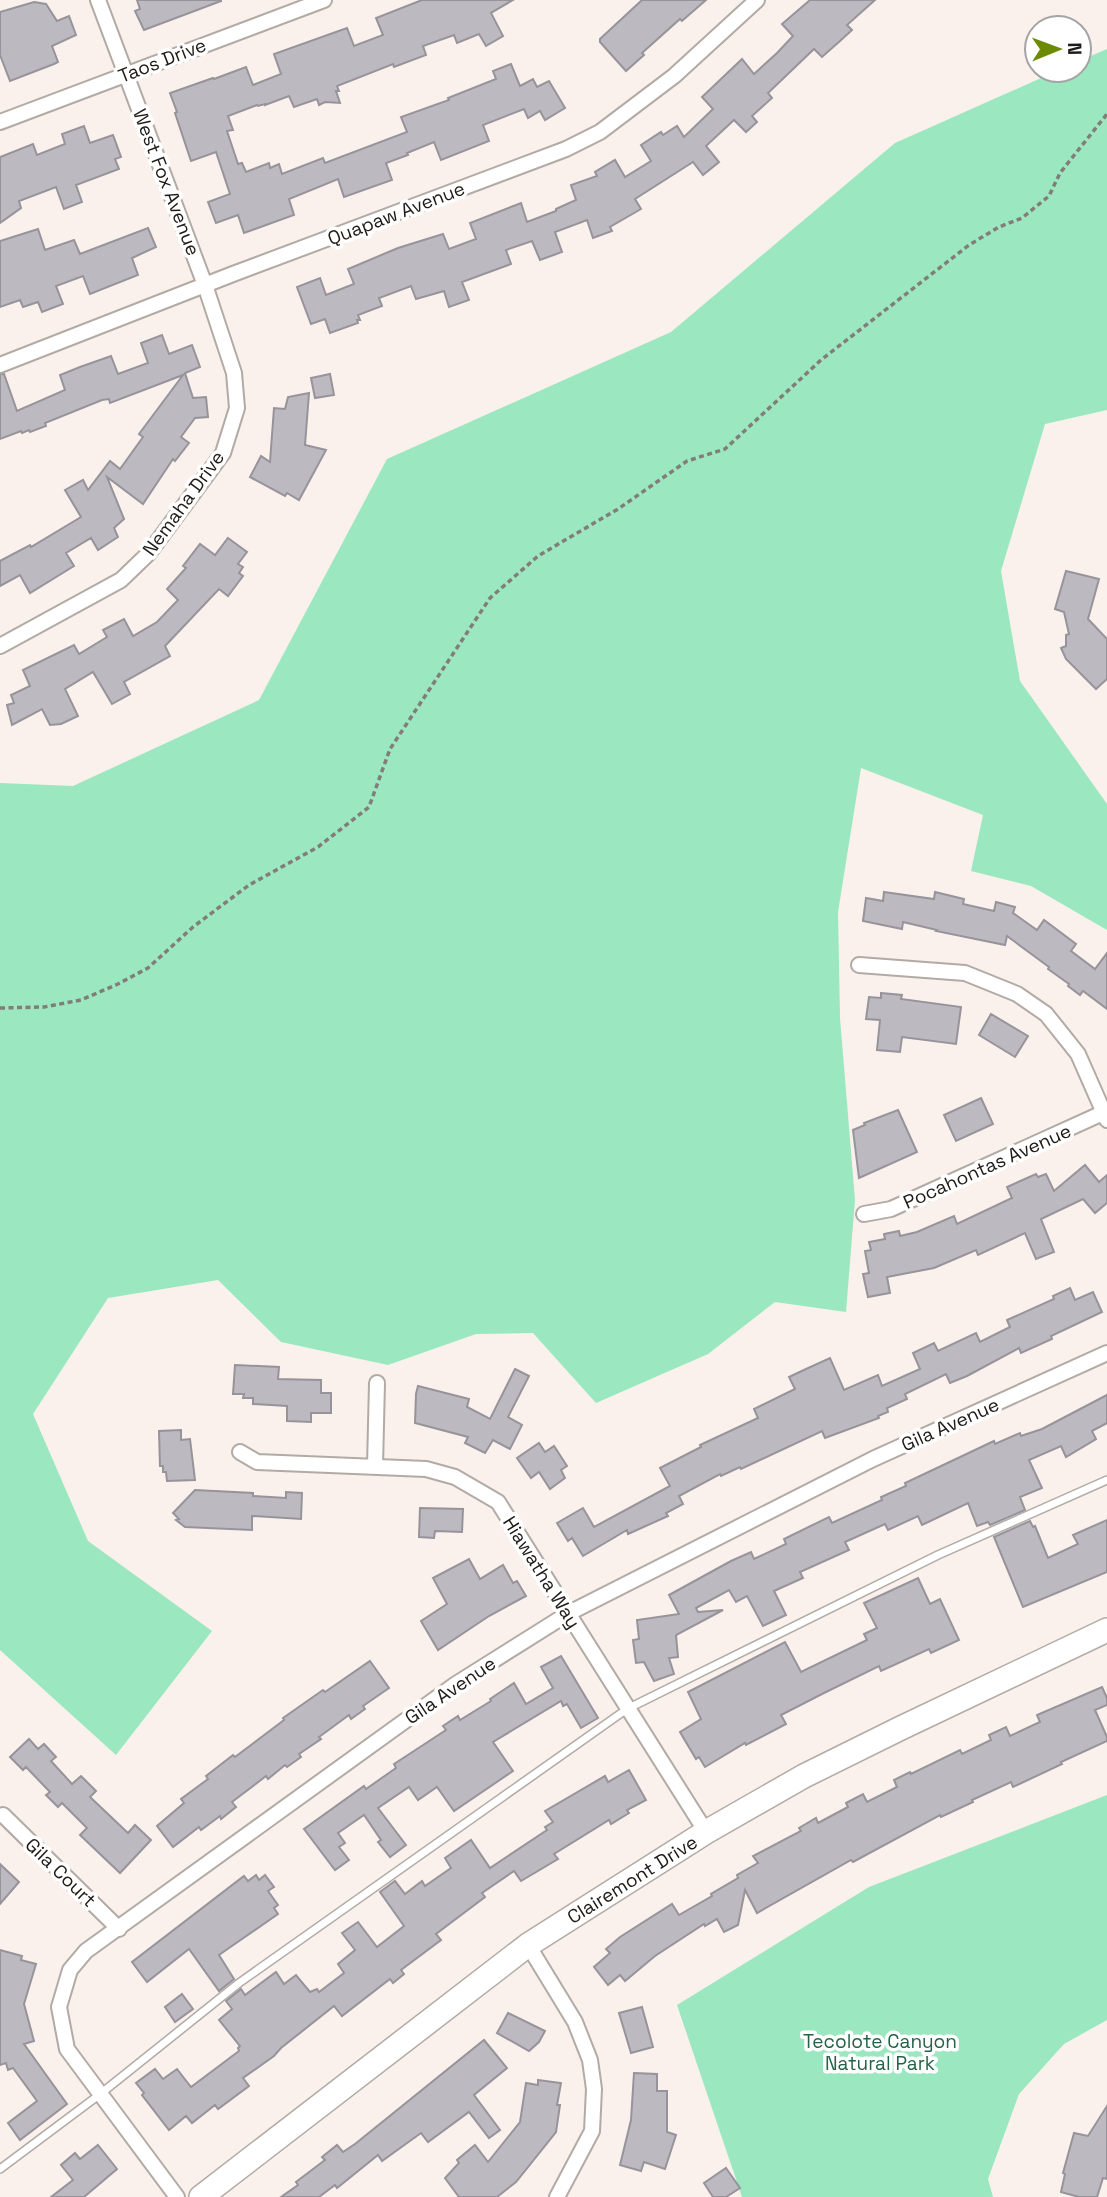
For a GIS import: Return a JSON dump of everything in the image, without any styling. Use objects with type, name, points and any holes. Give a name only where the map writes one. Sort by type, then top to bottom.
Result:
[{"type":"main road","name":"Clairemont Drive","points":[[201,2197],[528,1945],[706,1832],[816,1770],[1107,1630]]},
{"type":"street","name":"West Fox Avenue","points":[[98,0],[205,285]]},
{"type":"street","name":"Taos Drive","points":[[0,122],[324,0]]},
{"type":"street","name":"Quapaw Avenue","points":[[0,365],[566,149],[600,132],[674,76],[757,0]]},
{"type":"street","name":"Nemaha Drive","points":[[0,646],[121,580],[149,554],[223,453],[237,408],[234,373],[205,285]]},
{"type":"street","points":[[859,965],[965,973],[1017,994],[1045,1014],[1078,1054],[1106,1115]]},
{"type":"street","name":"Pocahontas Avenue","points":[[864,1214],[891,1209],[1106,1115]]},
{"type":"street","name":"Gila Avenue","points":[[177,2197],[67,2049],[59,2007],[70,1970],[86,1951],[456,1684],[569,1613],[873,1459],[1107,1353]]},
{"type":"street","points":[[375,1466],[377,1383]]},
{"type":"street","name":"Hiawatha Way","points":[[240,1452],[257,1462],[425,1469],[455,1477],[498,1502],[706,1832]]},
{"type":"street","name":"Gila Court","points":[[3,1815],[119,1929]]},
{"type":"street","points":[[528,1945],[575,2022],[590,2060],[594,2089],[592,2131],[557,2197]]},
{"type":"lane","points":[[0,2169],[99,2095],[239,1983],[627,1709],[938,1555],[1107,1480]]},
{"type":"path","points":[[0,1008],[44,1007],[82,1000],[148,968],[192,928],[249,885],[318,847],[369,807],[390,749],[490,598],[538,556],[618,509],[687,461],[725,449],[821,360],[916,286],[969,246],[1022,218],[1049,196],[1060,173],[1107,114]]},
{"type":"green space","points":[[1107,49],[1107,410],[1045,424],[1001,571],[1020,681],[1107,804],[1107,930],[1031,886],[971,871],[983,815],[861,768],[838,912],[840,1018],[855,1200],[846,1312],[775,1302],[708,1354],[596,1403],[533,1333],[476,1334],[388,1365],[281,1342],[218,1280],[108,1298],[33,1414],[88,1541],[212,1631],[116,1755],[0,1650],[0,783],[73,786],[259,700],[387,459],[671,332],[895,143],[1028,84],[1093,84],[1093,55]]},
{"type":"green space","name":"Tecolote Canyon Natural Park","points":[[1107,1795],[1107,2020],[1064,2044],[1019,2094],[988,2179],[993,2197],[742,2197],[677,2005],[869,1887]]},
{"type":"building","points":[[137,0],[221,1],[144,30],[135,11],[140,9]]},
{"type":"building","points":[[422,0],[513,0],[491,13],[503,36],[486,46],[479,34],[457,43],[454,35],[423,46],[426,55],[394,67],[393,64],[337,86],[340,103],[325,102],[319,105],[317,99],[294,107],[289,96],[228,116],[233,130],[227,131],[238,164],[242,163],[246,172],[269,163],[270,168],[279,164],[282,174],[323,158],[325,163],[407,132],[401,117],[496,79],[493,71],[511,64],[520,86],[533,79],[537,87],[549,81],[565,108],[545,120],[540,111],[528,118],[524,109],[483,125],[489,141],[441,160],[434,142],[386,163],[392,180],[344,197],[338,179],[289,199],[294,215],[244,233],[238,215],[216,223],[208,202],[230,194],[216,152],[191,161],[170,93],[246,67],[253,85],[281,74],[274,54],[347,28],[354,46],[383,35],[376,18]]},
{"type":"building","points":[[642,0],[706,0],[682,21],[680,19],[626,71],[600,39]]},
{"type":"building","points":[[810,0],[875,0],[847,25],[852,30],[822,57],[814,49],[768,93],[772,98],[752,116],[757,122],[746,132],[734,120],[706,146],[719,162],[703,175],[693,162],[635,199],[641,209],[610,227],[612,231],[593,238],[587,220],[555,232],[562,252],[540,260],[532,241],[506,250],[511,264],[462,282],[469,300],[449,307],[444,291],[416,299],[411,286],[379,298],[382,306],[358,315],[358,323],[330,333],[325,319],[311,324],[297,287],[320,278],[326,295],[354,284],[348,269],[398,248],[443,234],[449,249],[476,239],[470,223],[521,203],[527,222],[576,200],[571,185],[597,176],[595,172],[615,160],[625,177],[651,161],[641,145],[661,132],[663,135],[677,126],[684,137],[713,109],[702,97],[742,59],[754,74],[793,36],[782,24]]},
{"type":"building","points":[[34,2],[46,4],[57,21],[69,16],[76,35],[52,46],[58,62],[10,81],[0,55],[0,12]]},
{"type":"building","points":[[84,126],[90,143],[113,135],[121,157],[115,159],[119,169],[76,185],[82,202],[64,209],[56,187],[19,201],[21,208],[0,223],[0,157],[33,144],[37,155],[65,144],[62,134]]},
{"type":"building","points":[[148,228],[156,247],[132,258],[138,275],[90,294],[83,276],[56,286],[63,304],[42,312],[38,302],[23,307],[20,300],[0,307],[0,241],[38,229],[45,250],[74,240],[80,254]]},
{"type":"building","points":[[162,335],[169,354],[192,345],[200,367],[185,373],[193,398],[206,397],[208,417],[195,418],[181,437],[189,443],[175,461],[173,459],[143,504],[107,477],[124,519],[114,528],[118,537],[98,550],[91,538],[66,553],[74,566],[30,593],[20,575],[0,586],[0,561],[30,545],[31,547],[81,517],[65,490],[83,480],[88,490],[110,461],[120,469],[143,437],[139,434],[183,375],[110,403],[109,399],[102,400],[45,423],[46,426],[30,432],[21,431],[0,439],[0,374],[4,374],[17,411],[65,390],[60,375],[80,367],[111,356],[118,374],[148,363],[141,343]]},
{"type":"building","points":[[330,374],[334,395],[315,398],[311,378]]},
{"type":"building","points":[[309,393],[305,445],[326,450],[299,500],[287,493],[285,496],[250,477],[261,456],[270,462],[274,408],[285,409],[288,397]]},
{"type":"building","points":[[228,538],[247,552],[238,564],[243,567],[239,573],[243,576],[228,596],[219,589],[165,646],[170,656],[124,682],[130,694],[112,704],[93,672],[65,689],[78,716],[61,724],[50,725],[42,709],[12,725],[7,705],[14,703],[11,695],[30,686],[23,670],[74,645],[79,654],[107,637],[103,630],[124,619],[133,636],[157,622],[178,600],[167,589],[186,568],[183,566],[200,544],[215,555]]},
{"type":"building","points":[[1066,571],[1099,579],[1088,619],[1107,639],[1107,679],[1096,689],[1066,659],[1061,648],[1066,646],[1066,635],[1069,634],[1064,612],[1055,609]]},
{"type":"building","points":[[884,892],[934,899],[935,892],[964,899],[963,904],[994,911],[996,902],[1015,907],[1013,913],[1037,930],[1044,920],[1076,944],[1071,951],[1095,969],[1107,953],[1107,1009],[1083,991],[1080,995],[1048,969],[1049,967],[1007,936],[1005,945],[903,922],[902,929],[863,921],[866,898],[883,901]]},
{"type":"building","points":[[881,993],[902,995],[901,999],[961,1007],[956,1044],[902,1037],[900,1052],[877,1050],[880,1020],[866,1019],[869,997],[881,998]]},
{"type":"building","points":[[991,1014],[1028,1036],[1015,1057],[979,1035]]},
{"type":"building","points":[[981,1098],[993,1124],[956,1141],[944,1115]]},
{"type":"building","points":[[898,1110],[917,1152],[859,1178],[853,1130]]},
{"type":"building","points":[[1085,1165],[1099,1182],[1107,1175],[1107,1203],[1095,1213],[1083,1199],[1041,1219],[1054,1252],[1036,1259],[1025,1233],[978,1255],[976,1250],[934,1268],[887,1277],[890,1293],[868,1297],[863,1274],[869,1273],[865,1251],[871,1250],[869,1242],[885,1239],[884,1234],[899,1231],[900,1236],[917,1232],[954,1216],[957,1224],[1012,1198],[1007,1187],[1036,1174],[1038,1177],[1046,1174],[1054,1191]]},
{"type":"building","points":[[1070,1288],[1075,1300],[1093,1292],[1102,1312],[1051,1336],[1052,1339],[1021,1353],[1019,1348],[950,1383],[946,1374],[905,1394],[907,1399],[887,1408],[888,1412],[878,1416],[879,1418],[825,1438],[822,1431],[741,1469],[740,1467],[721,1476],[720,1474],[679,1496],[683,1504],[666,1513],[668,1516],[628,1534],[627,1530],[583,1556],[572,1538],[568,1541],[557,1523],[583,1508],[594,1527],[670,1486],[660,1468],[701,1447],[700,1445],[758,1418],[754,1409],[795,1389],[789,1377],[830,1358],[844,1390],[878,1375],[882,1386],[920,1369],[913,1353],[934,1343],[938,1351],[976,1333],[980,1342],[1010,1327],[1007,1320],[1054,1299],[1053,1296]]},
{"type":"building","points":[[235,1365],[279,1367],[278,1379],[321,1380],[321,1393],[331,1393],[331,1413],[311,1413],[311,1422],[287,1421],[287,1406],[253,1404],[253,1398],[243,1398],[244,1394],[233,1394]]},
{"type":"building","points":[[515,1369],[529,1376],[508,1417],[522,1425],[510,1449],[493,1440],[485,1453],[465,1443],[468,1437],[415,1423],[418,1386],[469,1399],[467,1407],[490,1419]]},
{"type":"building","points":[[1107,1395],[1107,1423],[1092,1431],[1096,1439],[1066,1457],[1061,1446],[1029,1460],[1042,1488],[1020,1497],[1025,1510],[990,1525],[988,1522],[977,1526],[968,1503],[922,1525],[918,1516],[888,1530],[885,1524],[845,1542],[849,1550],[800,1572],[803,1578],[774,1591],[786,1615],[763,1626],[747,1596],[736,1602],[729,1590],[696,1608],[698,1612],[723,1610],[676,1635],[678,1657],[669,1658],[674,1674],[654,1681],[644,1662],[636,1663],[633,1640],[639,1639],[637,1620],[679,1614],[669,1595],[731,1561],[751,1552],[754,1559],[786,1544],[784,1539],[829,1517],[832,1523],[882,1500],[881,1497],[906,1486],[905,1483],[994,1441],[995,1444],[1020,1433],[1021,1436],[1042,1429]]},
{"type":"building","points":[[181,1430],[181,1440],[190,1439],[195,1480],[167,1481],[166,1472],[163,1472],[163,1466],[160,1466],[159,1431]]},
{"type":"building","points":[[539,1443],[545,1452],[554,1446],[567,1466],[561,1470],[565,1478],[550,1489],[539,1472],[531,1478],[517,1458]]},
{"type":"building","points":[[195,1490],[286,1498],[286,1492],[302,1493],[301,1519],[252,1516],[252,1530],[185,1527],[176,1520],[179,1519],[173,1513]]},
{"type":"building","points":[[420,1508],[463,1509],[462,1532],[435,1531],[434,1538],[419,1537]]},
{"type":"building","points":[[1107,1520],[1107,1572],[1023,1607],[994,1537],[1030,1521],[1033,1527],[1035,1526],[1048,1558],[1078,1544],[1073,1535]]},
{"type":"building","points":[[469,1559],[480,1579],[503,1565],[513,1583],[517,1581],[526,1596],[489,1616],[438,1650],[421,1621],[447,1604],[433,1578]]},
{"type":"building","points":[[918,1578],[930,1604],[940,1599],[959,1640],[931,1653],[929,1649],[881,1671],[879,1666],[824,1693],[781,1715],[786,1724],[746,1745],[745,1743],[705,1767],[699,1757],[696,1759],[680,1732],[701,1719],[688,1692],[785,1642],[801,1672],[867,1640],[864,1634],[877,1628],[864,1603]]},
{"type":"building","points":[[561,1656],[598,1718],[581,1728],[567,1704],[563,1706],[561,1701],[493,1742],[513,1771],[454,1811],[437,1787],[418,1800],[409,1787],[378,1808],[406,1845],[390,1857],[378,1842],[381,1840],[364,1815],[338,1833],[345,1843],[339,1847],[349,1860],[335,1870],[304,1829],[364,1786],[366,1789],[396,1768],[394,1764],[446,1730],[443,1726],[458,1716],[460,1720],[514,1683],[526,1704],[553,1688],[541,1667]]},
{"type":"building","points":[[370,1661],[389,1688],[363,1706],[365,1709],[351,1719],[349,1715],[319,1737],[321,1739],[299,1754],[301,1757],[287,1767],[285,1765],[268,1779],[266,1776],[232,1802],[236,1807],[221,1819],[220,1816],[201,1830],[199,1827],[173,1847],[157,1826],[184,1803],[181,1799],[208,1779],[206,1776],[233,1755],[235,1757],[284,1720],[283,1718]]},
{"type":"building","points":[[1102,1687],[1107,1705],[1095,1710],[1107,1741],[1013,1787],[1011,1782],[941,1817],[940,1815],[853,1862],[851,1860],[757,1913],[745,1890],[738,1925],[724,1932],[717,1919],[705,1926],[704,1924],[655,1956],[625,1981],[620,1975],[608,1985],[594,1967],[610,1953],[606,1949],[620,1937],[672,1904],[679,1915],[712,1896],[711,1894],[738,1878],[737,1875],[758,1863],[753,1856],[801,1831],[799,1828],[816,1818],[818,1823],[848,1807],[846,1803],[863,1794],[867,1802],[897,1787],[894,1780],[910,1772],[911,1774],[960,1750],[962,1754],[991,1740],[989,1735],[1006,1727],[1010,1736],[1040,1722],[1037,1715]]},
{"type":"building","points":[[29,1739],[38,1749],[44,1744],[56,1757],[51,1761],[72,1784],[81,1776],[96,1791],[90,1797],[128,1833],[135,1825],[151,1840],[120,1873],[80,1835],[87,1828],[62,1803],[58,1807],[46,1795],[50,1792],[26,1767],[23,1770],[10,1757]]},
{"type":"building","points":[[629,1770],[646,1800],[627,1810],[629,1813],[611,1824],[609,1820],[554,1854],[558,1859],[521,1881],[514,1871],[482,1893],[485,1897],[436,1934],[441,1940],[401,1970],[404,1974],[393,1983],[390,1979],[342,2016],[334,2006],[243,2078],[249,2086],[218,2109],[215,2105],[192,2123],[186,2116],[169,2130],[142,2095],[144,2093],[136,2083],[155,2069],[163,2079],[177,2069],[191,2087],[239,2051],[240,2046],[219,2020],[232,2009],[226,2001],[241,1989],[245,1995],[276,1972],[284,1984],[296,1975],[310,1992],[317,1989],[319,1992],[344,1973],[338,1964],[355,1950],[342,1933],[358,1922],[377,1947],[404,1926],[380,1892],[395,1881],[405,1894],[422,1881],[425,1886],[451,1868],[445,1858],[471,1840],[490,1868],[547,1830],[545,1827],[553,1822],[545,1811],[605,1776],[608,1782]]},
{"type":"building","points":[[0,1864],[19,1882],[0,1904]]},
{"type":"building","points":[[256,1875],[259,1880],[265,1875],[274,1887],[268,1891],[278,1905],[274,1908],[278,1914],[219,1955],[234,1979],[219,1991],[189,1949],[147,1982],[132,1962],[244,1876],[248,1881]]},
{"type":"building","points":[[0,1950],[22,1956],[21,1960],[36,1964],[24,2004],[34,2041],[24,2044],[67,2104],[20,2140],[8,2123],[37,2101],[13,2068],[8,2070],[6,2063],[0,2065]]},
{"type":"building","points":[[182,1994],[193,2009],[175,2022],[165,2007]]},
{"type":"building","points":[[642,2007],[653,2047],[631,2053],[619,2013]]},
{"type":"building","points":[[508,2013],[545,2031],[539,2042],[529,2051],[497,2033]]},
{"type":"building","points":[[484,2040],[507,2068],[474,2095],[500,2130],[489,2138],[469,2112],[428,2142],[421,2133],[382,2161],[378,2155],[337,2188],[335,2185],[319,2197],[281,2197],[325,2160],[322,2157],[337,2145],[343,2152],[355,2144]]},
{"type":"building","points":[[634,2073],[657,2074],[657,2091],[667,2091],[667,2132],[676,2135],[665,2169],[644,2162],[641,2171],[620,2165],[631,2120]]},
{"type":"building","points":[[538,2080],[561,2083],[556,2132],[516,2182],[497,2197],[459,2197],[445,2178],[459,2163],[457,2160],[475,2145],[488,2162],[520,2122],[526,2083],[538,2085]]},
{"type":"building","points":[[1107,2106],[1107,2179],[1103,2178],[1097,2197],[1079,2197],[1061,2192],[1063,2173],[1074,2133],[1088,2136]]},
{"type":"building","points":[[98,2145],[117,2169],[84,2197],[51,2197],[73,2180],[61,2165],[75,2153],[80,2159]]},
{"type":"building","points":[[726,2168],[740,2188],[726,2197],[713,2197],[704,2183]]}]
